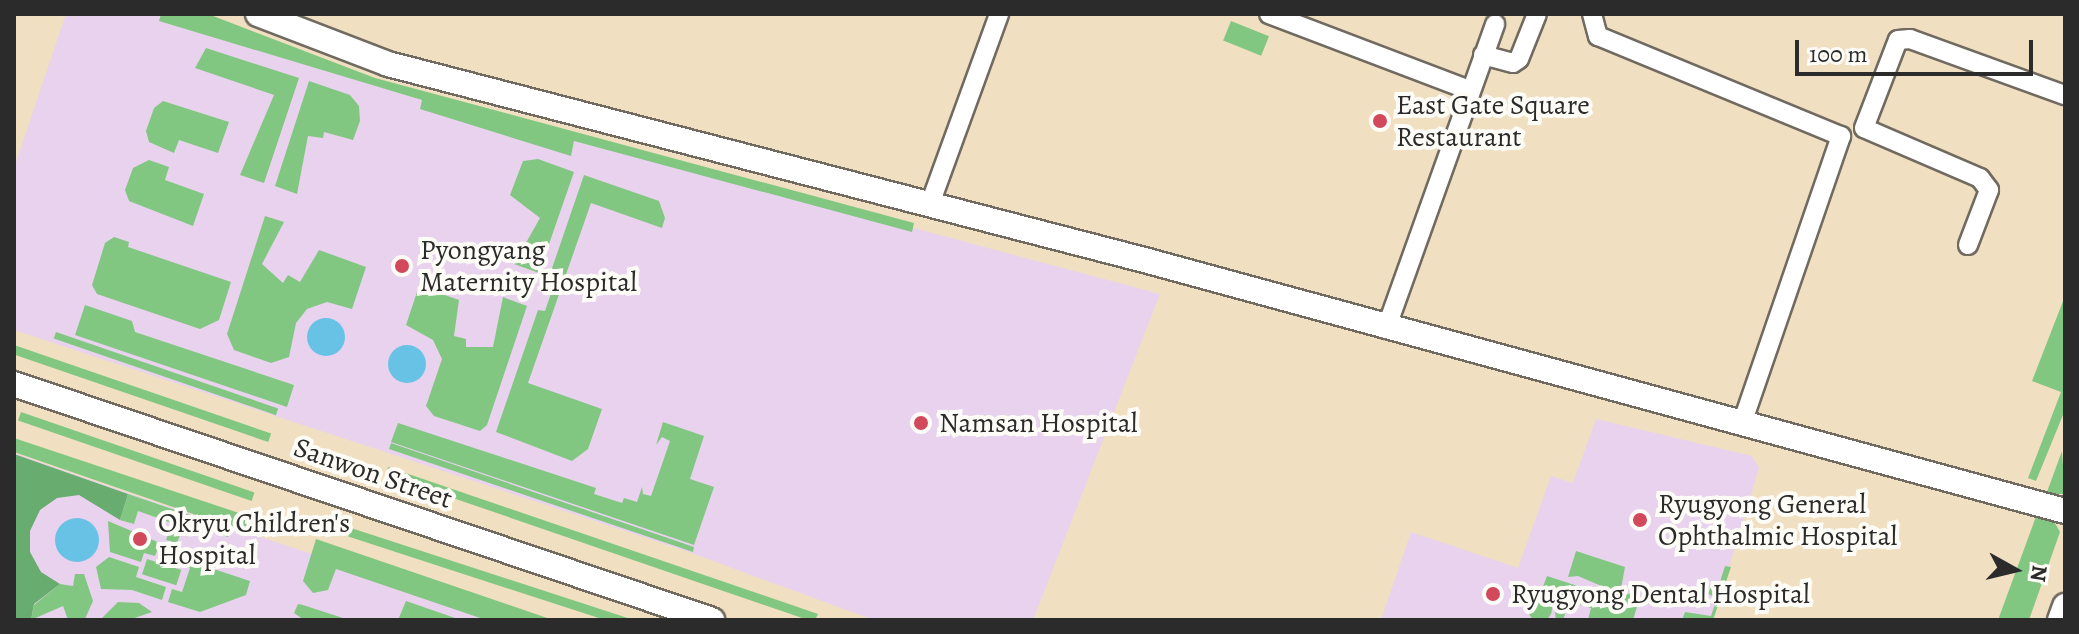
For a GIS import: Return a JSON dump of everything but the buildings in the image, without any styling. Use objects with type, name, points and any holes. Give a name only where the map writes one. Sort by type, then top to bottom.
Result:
[{"type":"street","points":[[258,14],[388,64],[930,204],[1386,329],[1743,420],[2065,511]]},
{"type":"street","points":[[930,204],[999,14]]},
{"type":"street","points":[[1269,14],[1469,90]]},
{"type":"street","points":[[1483,55],[1513,63],[1519,59],[1537,14]]},
{"type":"street","points":[[1592,14],[1598,36],[1841,136],[1864,128],[1980,178],[1989,190],[1968,245]]},
{"type":"street","points":[[1386,329],[1495,24]]},
{"type":"street","points":[[1864,128],[1898,40],[1910,39],[2065,95]]},
{"type":"street","points":[[1743,420],[1841,136]]},
{"type":"street","name":"Sanwon Street","points":[[14,384],[712,620]]},
{"type":"shaded area","name":"Pyongyang Maternity Hospital","points":[[66,14],[196,14],[369,82],[1160,294],[1033,620],[874,620],[686,551],[14,330],[14,168]]},
{"type":"shaded area","name":"Ryugyong General Ophthalmic Hospital","points":[[1596,419],[1752,456],[1759,468],[1713,620],[1381,620],[1411,532],[1518,568],[1551,476],[1573,483]]},
{"type":"shaded area","name":"Okryu Children's Hospital","points":[[14,453],[128,493],[511,620],[14,620]]},
{"type":"green space","points":[[161,14],[208,14],[375,78],[914,223],[912,232],[574,141],[571,156],[420,109],[422,100],[159,21]]},
{"type":"green space","points":[[1231,21],[1269,36],[1261,56],[1223,40]]},
{"type":"green space","points":[[206,48],[299,78],[264,183],[240,175],[274,95],[195,68]]},
{"type":"green space","points":[[309,81],[350,95],[359,106],[360,121],[353,140],[324,132],[323,138],[308,136],[297,194],[275,186]]},
{"type":"green space","points":[[163,101],[229,122],[218,153],[179,140],[174,153],[149,142],[146,131],[154,108]]},
{"type":"green space","points":[[538,159],[574,172],[539,273],[514,264],[540,218],[510,195],[523,161]]},
{"type":"green space","points":[[149,160],[169,167],[165,180],[204,194],[193,226],[129,201],[125,190],[133,168]]},
{"type":"green space","points":[[584,175],[659,201],[665,218],[662,228],[591,203],[528,383],[602,409],[588,449],[572,461],[496,432],[538,310],[545,311],[556,279],[549,277]]},
{"type":"green space","points":[[265,216],[284,222],[262,264],[283,283],[288,275],[300,282],[319,250],[366,267],[352,309],[327,302],[307,309],[296,323],[289,357],[271,363],[234,350],[227,334]]},
{"type":"green space","points":[[114,237],[129,242],[128,247],[231,282],[219,320],[200,329],[97,294],[92,285],[105,243]]},
{"type":"green space","points":[[419,286],[459,300],[454,336],[466,339],[466,347],[493,347],[503,297],[527,306],[487,425],[480,431],[434,416],[426,406],[442,359],[433,340],[406,325]]},
{"type":"green space","points":[[2065,296],[2065,410],[2036,481],[2028,478],[2061,392],[2032,381]]},
{"type":"green space","points":[[85,305],[132,321],[135,332],[294,385],[287,407],[75,335]]},
{"type":"green space","points":[[56,332],[278,409],[276,415],[54,339]]},
{"type":"green space","points":[[14,345],[271,434],[268,442],[14,355]]},
{"type":"green space","points":[[21,412],[255,492],[252,501],[18,421]]},
{"type":"green space","points":[[663,422],[704,436],[690,479],[714,487],[694,545],[391,442],[398,423],[596,488],[594,494],[622,503],[624,498],[637,502],[642,487],[643,494],[651,496],[670,441],[662,437],[656,445]]},
{"type":"green space","points":[[14,438],[257,519],[251,534],[14,452]]},
{"type":"green space","points":[[391,443],[694,547],[693,552],[389,449]]},
{"type":"green space","points":[[2062,451],[2065,494],[2051,494],[2047,492]]},
{"type":"green space","points":[[14,454],[128,494],[120,520],[79,495],[57,498],[40,510],[30,531],[30,552],[41,572],[60,584],[34,604],[31,620],[14,620]]},
{"type":"green space","points":[[388,467],[818,614],[815,620],[808,620],[386,475]]},
{"type":"green space","points":[[128,494],[231,529],[228,537],[185,522],[177,543],[166,540],[172,523],[138,511],[134,524],[120,520]]},
{"type":"green space","points":[[2038,511],[2052,518],[2060,532],[2029,620],[1998,620]]},
{"type":"green space","points":[[108,521],[160,543],[155,556],[144,553],[141,562],[110,552]]},
{"type":"green space","points":[[351,528],[632,619],[605,620],[348,537]]},
{"type":"green space","points":[[316,539],[553,620],[486,620],[336,569],[328,590],[313,593],[303,581]]},
{"type":"green space","points":[[165,545],[175,548],[174,556],[250,581],[246,595],[200,612],[168,602],[172,589],[182,592],[190,568],[161,558]]},
{"type":"green space","points":[[1576,551],[1625,567],[1620,594],[1578,576],[1568,577]]},
{"type":"green space","points":[[109,557],[139,567],[136,577],[166,587],[162,600],[132,590],[101,589],[96,567]]},
{"type":"green space","points":[[147,559],[181,570],[176,585],[142,574]]},
{"type":"green space","points":[[1725,566],[1731,567],[1713,620],[1682,620],[1685,612],[1711,616],[1717,598],[1708,594],[1711,586],[1718,588]]},
{"type":"green space","points":[[75,574],[84,574],[93,601],[85,619],[68,620],[63,606],[31,620],[34,605],[60,584],[73,586]]},
{"type":"green space","points":[[1547,576],[1623,601],[1626,593],[1640,597],[1633,620],[1588,620],[1591,608],[1560,598],[1558,606],[1567,609],[1563,620],[1556,620],[1553,598],[1541,592]]},
{"type":"green space","points":[[1540,597],[1551,604],[1552,609],[1545,620],[1540,621],[1529,614],[1528,609],[1535,598]]},
{"type":"green space","points":[[406,601],[461,620],[398,620]]},
{"type":"green space","points":[[118,602],[139,603],[152,612],[129,620],[100,620]]},
{"type":"green space","points":[[298,604],[349,620],[304,620],[294,613]]},
{"type":"water","points":[[326,318],[339,324],[345,337],[339,350],[326,356],[313,350],[307,337],[313,324]]},
{"type":"water","points":[[407,345],[420,351],[426,364],[420,377],[407,383],[394,377],[388,364],[394,351]]},
{"type":"water","points":[[77,518],[93,524],[99,540],[93,556],[77,562],[61,556],[55,540],[61,524]]},
{"type":"place","name":"East Gate Square Restaurant","points":[[1380,121]]},
{"type":"place","name":"Pyongyang Maternity Hospital","points":[[402,266]]},
{"type":"place","name":"Namsan Hospital","points":[[921,423]]},
{"type":"place","name":"Ryugyong General Ophthalmic Hospital","points":[[1640,520]]},
{"type":"place","name":"Okryu Children's Hospital","points":[[140,539]]},
{"type":"place","name":"Ryugyong Dental Hospital","points":[[1493,594]]}]
